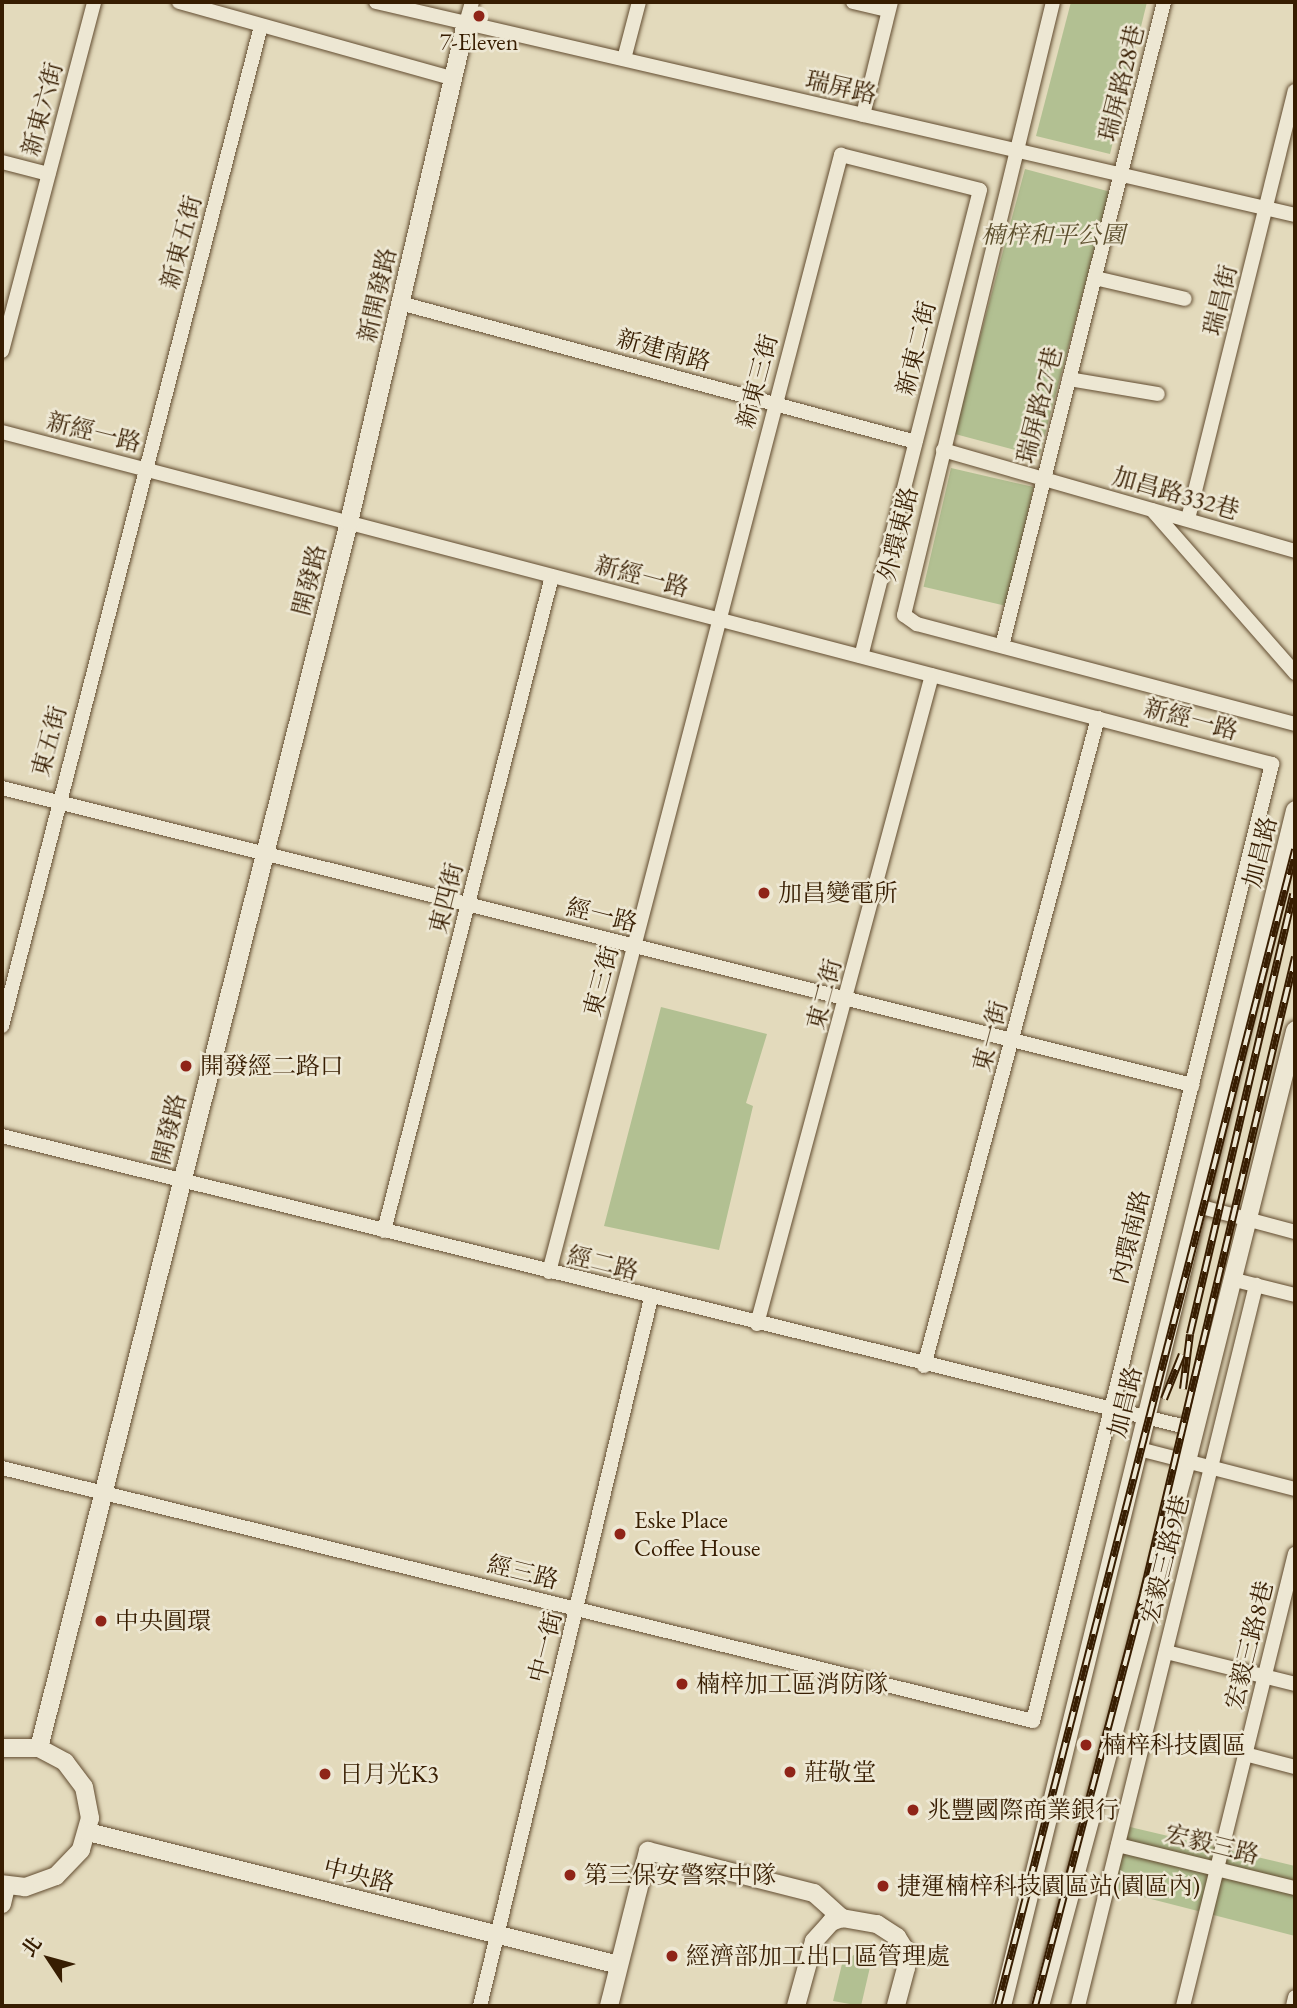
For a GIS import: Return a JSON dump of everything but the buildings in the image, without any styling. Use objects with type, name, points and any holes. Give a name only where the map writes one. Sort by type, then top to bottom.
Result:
[{"type":"street","name":"新東六街","points":[[2,351],[94,2]]},
{"type":"street","points":[[179,2],[452,78]]},
{"type":"street","name":"瑞屏路","points":[[376,2],[1295,215]]},
{"type":"street","points":[[466,23],[472,2]]},
{"type":"street","points":[[624,60],[639,2]]},
{"type":"street","points":[[853,2],[890,6],[863,115]]},
{"type":"street","name":"外環東路","points":[[1053,2],[904,615],[917,624],[1295,724]]},
{"type":"street","name":"瑞屏路28巷","points":[[1121,175],[1164,2]]},
{"type":"street","name":"新開發路","points":[[349,522],[466,23]]},
{"type":"street","name":"新東五街","points":[[145,469],[261,26]]},
{"type":"street","name":"瑞昌街","points":[[1188,519],[1295,91]]},
{"type":"street","name":"新東三街","points":[[717,619],[841,155]]},
{"type":"street","name":"新東二街","points":[[841,155],[980,190],[862,656]]},
{"type":"street","points":[[2,162],[48,174]]},
{"type":"street","name":"瑞屏路27巷","points":[[1002,646],[1121,175]]},
{"type":"street","points":[[1095,278],[1185,299]]},
{"type":"street","name":"新建南路","points":[[400,303],[916,442]]},
{"type":"street","points":[[1069,379],[1158,394]]},
{"type":"street","name":"新經一路","points":[[2,432],[1272,764]]},
{"type":"street","name":"加昌路332巷","points":[[943,450],[1295,551]]},
{"type":"street","name":"東五街","points":[[2,1026],[57,802],[145,469]]},
{"type":"street","points":[[1152,510],[1295,673]]},
{"type":"street","name":"開發路","points":[[39,1748],[349,522]]},
{"type":"street","name":"東四街","points":[[384,1231],[552,576]]},
{"type":"street","name":"東三街","points":[[549,1272],[717,619]]},
{"type":"street","name":"東二街","points":[[757,1324],[932,675]]},
{"type":"street","name":"東一街","points":[[924,1366],[1098,718]]},
{"type":"street","name":"內環南路","points":[[1033,1721],[1272,764]]},
{"type":"street","name":"經一路","points":[[2,788],[1192,1085]]},
{"type":"street","name":"加昌路","points":[[1002,2006],[1295,810]]},
{"type":"street","points":[[1040,2006],[1187,1461],[1295,1030]]},
{"type":"street","name":"經二路","points":[[2,1136],[1146,1421],[1194,1429]]},
{"type":"street","points":[[1198,1206],[1295,1232]]},
{"type":"street","points":[[1231,1279],[1295,1295]]},
{"type":"street","name":"宏毅三路9巷","points":[[1078,2006],[1256,1285]]},
{"type":"street","name":"中一街","points":[[480,2006],[651,1298]]},
{"type":"street","points":[[1139,1449],[1295,1489]]},
{"type":"street","name":"經三路","points":[[2,1468],[1033,1721]]},
{"type":"street","name":"宏毅三路8巷","points":[[1182,2006],[1295,1555]]},
{"type":"street","points":[[1166,1652],[1295,1684]]},
{"type":"street","points":[[2,1748],[39,1748],[65,1762],[84,1787],[88,1832],[81,1850],[56,1876],[25,1887],[4,1885],[2,1904]]},
{"type":"street","points":[[1245,1754],[1295,1767]]},
{"type":"street","name":"中央路","points":[[88,1832],[619,1965]]},
{"type":"street","name":"宏毅三路","points":[[1118,1845],[1295,1888]]},
{"type":"street","points":[[609,2006],[648,1851],[814,1893],[842,1918]]},
{"type":"street","points":[[796,2006],[814,1941],[831,1922],[842,1918],[877,1924],[897,1937],[905,1950],[906,1969],[896,2006]]},
{"type":"street","points":[[1293,2006],[1295,1997]]},
{"type":"green space","name":"楠梓和平公園","points":[[1071,2],[1147,2],[1110,154],[1036,136]]},
{"type":"green space","name":"楠梓和平公園","points":[[1025,169],[1110,192],[1039,456],[954,434]]},
{"type":"green space","points":[[951,468],[1034,487],[1006,606],[924,587]]},
{"type":"green space","points":[[661,1007],[767,1034],[746,1103],[753,1106],[719,1250],[604,1226]]},
{"type":"green space","points":[[1130,1827],[1295,1866],[1295,1936],[1112,1889]]},
{"type":"green space","points":[[855,1954],[865,1957],[870,1967],[861,2006],[833,2001],[842,1964]]},
{"type":"railway","points":[[998,2006],[1295,850]]},
{"type":"railway","points":[[1183,1389],[1190,1334],[1293,894]]},
{"type":"railway","points":[[1035,2006],[1143,1594],[1295,957]]},
{"type":"railway","points":[[1164,1399],[1182,1354]]},
{"type":"place","name":"7-Eleven","points":[[479,16]]},
{"type":"place","name":"加昌變電所","points":[[764,893]]},
{"type":"place","name":"開發經二路口","points":[[186,1066]]},
{"type":"place","name":"Eske Place Coffee House","points":[[620,1534]]},
{"type":"place","name":"中央圓環","points":[[101,1621]]},
{"type":"place","name":"楠梓加工區消防隊","points":[[682,1684]]},
{"type":"place","name":"楠梓科技園區","points":[[1086,1745]]},
{"type":"place","name":"莊敬堂","points":[[790,1772]]},
{"type":"place","name":"日月光K3","points":[[325,1774]]},
{"type":"place","name":"兆豐國際商業銀行","points":[[913,1810]]},
{"type":"place","name":"第三保安警察中隊","points":[[570,1875]]},
{"type":"place","name":"捷運楠梓科技園區站(園區內)","points":[[883,1886]]},
{"type":"place","name":"經濟部加工出口區管理處","points":[[672,1956]]}]
